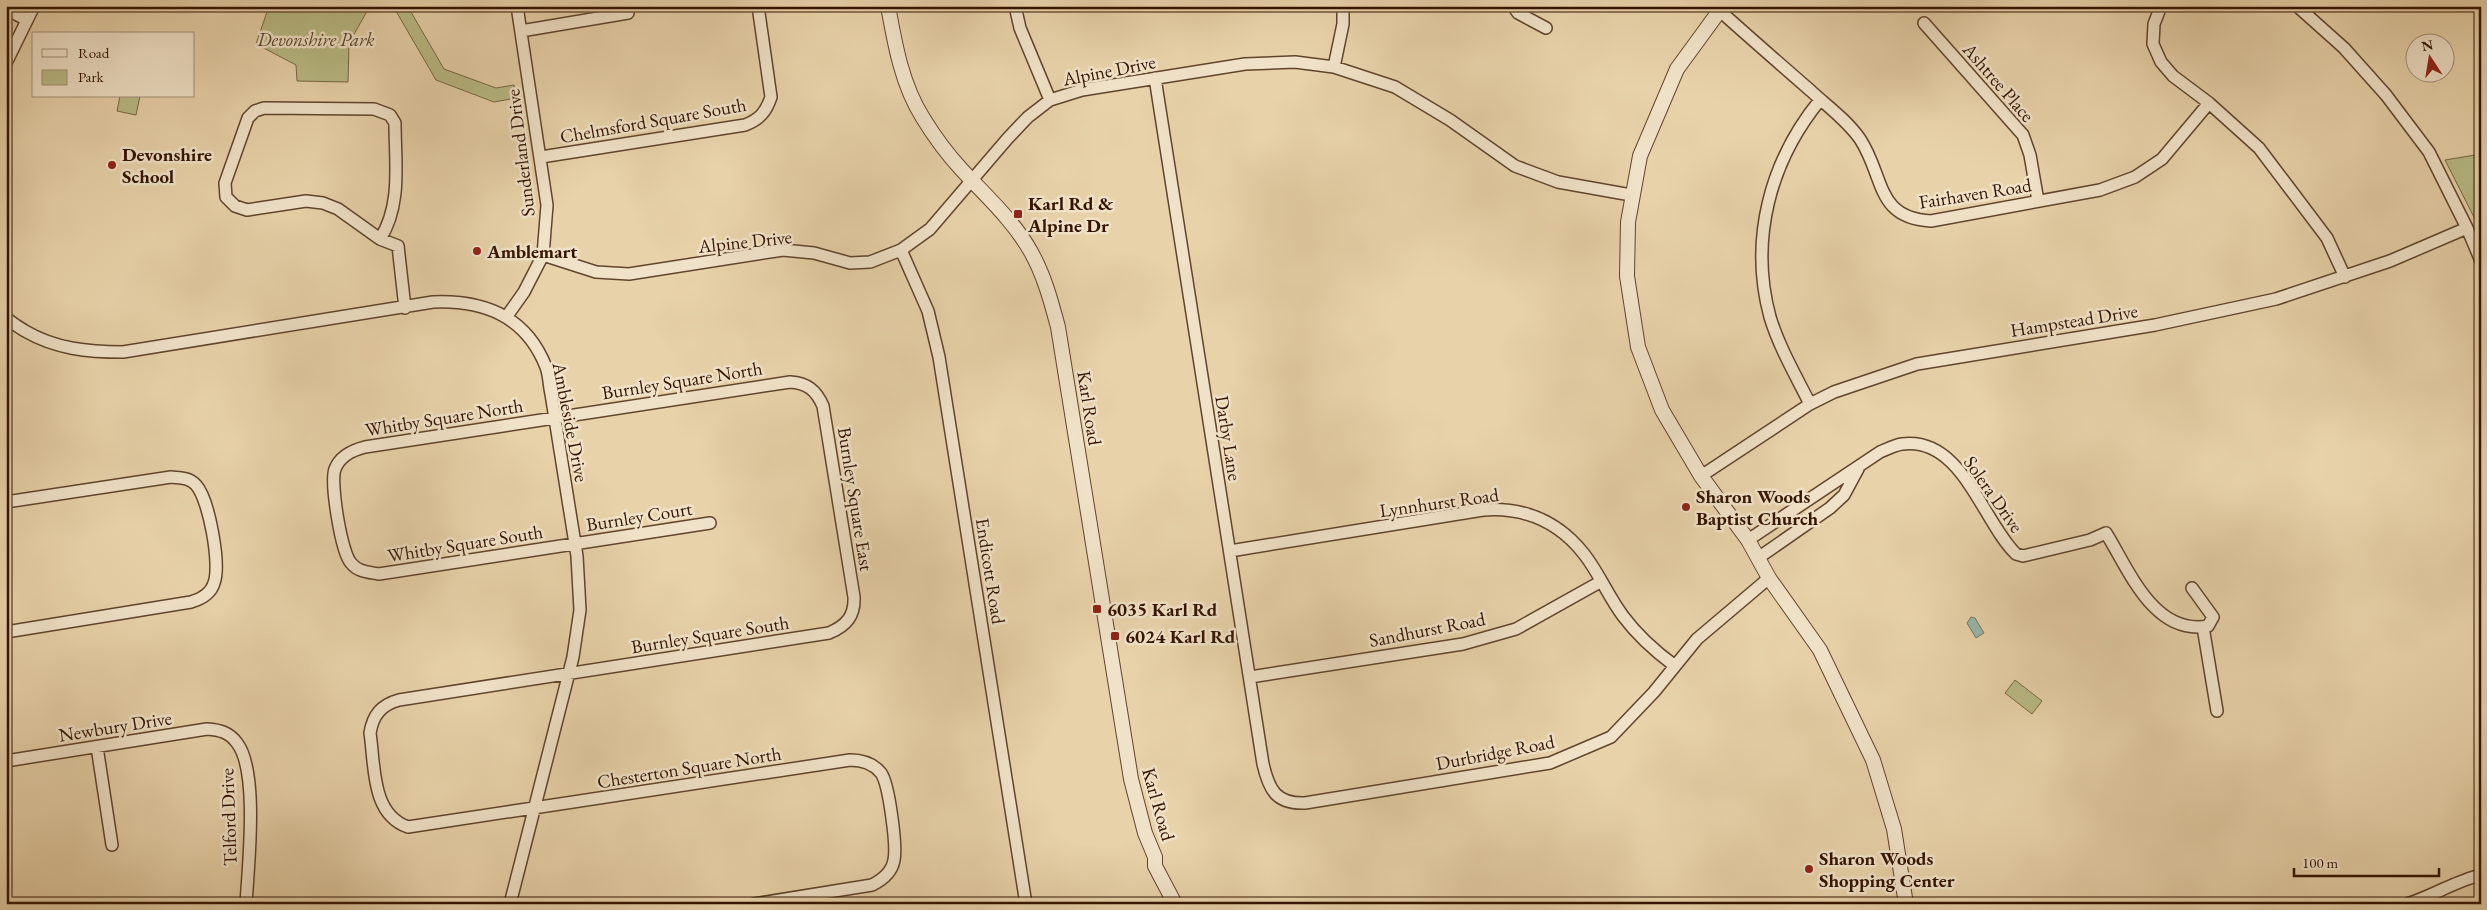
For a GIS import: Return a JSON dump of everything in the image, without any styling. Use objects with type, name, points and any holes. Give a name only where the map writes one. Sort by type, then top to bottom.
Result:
[{"type":"street","points":[[6,63],[34,6]]},
{"type":"street","name":"Sunderland Drive","points":[[507,316],[524,292],[543,255],[547,204],[517,6]]},
{"type":"street","name":"Chelmsford Square South","points":[[541,157],[744,126],[758,120],[767,109],[771,96],[758,6]]},
{"type":"street","name":"Karl Road","points":[[888,6],[896,50],[908,85],[923,118],[972,180],[1007,218],[1031,251],[1047,286],[1058,327],[1131,779],[1145,833],[1155,858],[1155,866],[1175,904]]},
{"type":"street","points":[[1015,6],[1020,28],[1050,100]]},
{"type":"street","points":[[1334,66],[1343,24],[1343,6]]},
{"type":"street","points":[[1513,6],[1518,13],[1546,28]]},
{"type":"street","points":[[2161,6],[2154,24],[2153,44],[2161,62],[2173,76],[2209,103],[2259,148],[2327,238],[2345,277]]},
{"type":"street","points":[[2297,6],[2344,48],[2386,95],[2429,152],[2467,228],[2481,261]]},
{"type":"street","points":[[1721,8],[1677,69],[1640,156],[1631,195],[1628,222],[1627,276],[1638,347],[1662,410],[1701,476],[1748,540],[1769,578],[1820,650],[1873,760],[1894,828],[1906,904]]},
{"type":"street","name":"Fairhaven Road","points":[[1721,8],[1860,139],[1875,169],[1888,202],[1896,212],[1913,220],[1931,221],[2100,190],[2135,177],[2162,159],[2209,103]]},
{"type":"street","points":[[6,10],[27,20]]},
{"type":"street","points":[[521,31],[628,13]]},
{"type":"street","name":"Ashtree Place","points":[[1924,23],[2023,135],[2030,155],[2038,201]]},
{"type":"street","name":"Alpine Drive","points":[[543,255],[596,272],[629,274],[782,250],[814,253],[850,264],[870,262],[901,250],[930,229],[1028,117],[1050,100],[1082,90],[1245,64],[1295,62],[1334,66],[1395,87],[1450,120],[1516,166],[1558,182],[1631,195]]},
{"type":"street","name":"Darby Lane","points":[[1155,78],[1266,780],[1280,799]]},
{"type":"street","points":[[1810,404],[1790,366],[1771,318],[1762,269],[1762,226],[1770,192],[1784,153],[1803,121],[1820,100]]},
{"type":"street","points":[[380,238],[386,229],[394,206],[395,123],[386,112],[374,109],[264,108],[255,111],[248,118],[225,183],[226,197],[241,209],[247,210],[306,202],[323,202],[338,209],[380,238],[398,246],[405,308]]},
{"type":"street","name":"Hampstead Drive","points":[[1701,476],[1810,404],[1834,392],[1917,364],[2155,325],[2276,299],[2345,277],[2467,228]]},
{"type":"street","name":"Endicott Road","points":[[901,250],[928,311],[939,357],[1026,904]]},
{"type":"street","name":"Ambleside Drive","points":[[7,321],[35,337],[65,348],[96,352],[123,352],[451,302],[474,305],[507,316],[530,339],[546,367],[580,579],[580,610],[573,657],[510,904]]},
{"type":"street","name":"Burnley Square North","points":[[555,418],[790,382],[802,383],[812,389]]},
{"type":"street","name":"Burnley Square East","points":[[812,389],[823,406],[838,491],[854,597],[855,608],[851,617]]},
{"type":"street","name":"Whitby Square North","points":[[360,571],[350,562],[344,550],[333,480],[335,468],[342,458],[352,450],[555,418]]},
{"type":"street","name":"Solera Drive","points":[[1748,540],[1859,468],[1880,452],[1902,444],[1924,444],[1952,462],[1963,474],[2010,548],[2016,554],[2023,556],[2090,540],[2106,533],[2146,599],[2160,613],[2178,623],[2203,627]]},
{"type":"street","name":"Solera Drive","points":[[1758,558],[1830,508],[1844,495],[1859,468]]},
{"type":"street","points":[[6,502],[171,477],[190,480],[195,484],[204,499],[216,565],[215,582],[205,596],[191,602],[6,632]]},
{"type":"street","name":"Lynnhurst Road","points":[[1230,551],[1502,509],[1539,516],[1557,527],[1584,554],[1600,582],[1624,617],[1658,654],[1675,666]]},
{"type":"street","name":"Burnley Court","points":[[575,545],[710,523]]},
{"type":"street","name":"Whitby Square South","points":[[360,571],[378,574],[575,545]]},
{"type":"street","name":"Durbridge Road","points":[[1280,799],[1292,803],[1305,803],[1550,763],[1611,737],[1654,692],[1697,639],[1769,578]]},
{"type":"street","name":"Sandhurst Road","points":[[1250,677],[1463,644],[1516,629],[1600,582]]},
{"type":"street","points":[[2192,588],[2214,617],[2212,622],[2203,627],[2217,711]]},
{"type":"street","name":"Burnley Square South","points":[[396,823],[386,813],[380,801],[370,733],[372,722],[378,712],[388,703],[829,633],[842,628],[851,617]]},
{"type":"street","name":"Newbury Drive","points":[[6,761],[207,729],[228,734]]},
{"type":"street","name":"Telford Drive","points":[[228,734],[240,747],[248,789],[250,840],[246,904]]},
{"type":"street","points":[[98,747],[112,845]]},
{"type":"street","name":"Chesterton Square North","points":[[396,823],[408,827],[416,826],[850,760],[862,760],[872,765],[881,774],[886,787],[895,850],[894,862],[889,872],[882,880],[872,885],[754,904]]},
{"type":"street","name":"Karl Road","points":[[1155,858],[1162,862],[1181,900],[1186,904]]},
{"type":"street","points":[[2407,904],[2438,893],[2463,879],[2481,875]]},
{"type":"green space","name":"Devonshire Park","points":[[269,6],[370,6],[349,43],[348,82],[297,81],[296,65],[256,44]]},
{"type":"green space","name":"Devonshire Park","points":[[393,6],[412,6],[411,12],[444,69],[496,88],[514,85],[516,98],[494,102],[436,80]]},
{"type":"green space","points":[[120,98],[140,98],[136,115],[117,111]]},
{"type":"green space","points":[[2481,154],[2481,231],[2445,160]]},
{"type":"green space","points":[[2015,680],[2042,701],[2032,714],[2005,693]]},
{"type":"water","points":[[1971,617],[1975,618],[1984,633],[1976,638],[1967,623]]},
{"type":"place","name":"Devonshire School","points":[[112,165]]},
{"type":"place","name":"Karl Rd & Alpine Dr","points":[[1018,214]]},
{"type":"place","name":"Amblemart","points":[[477,251]]},
{"type":"place","name":"Sharon Woods Baptist Church","points":[[1686,507]]},
{"type":"place","name":"6035 Karl Rd","points":[[1097,609]]},
{"type":"place","name":"6024 Karl Rd","points":[[1115,636]]},
{"type":"place","name":"Sharon Woods Shopping Center","points":[[1809,869]]}]
